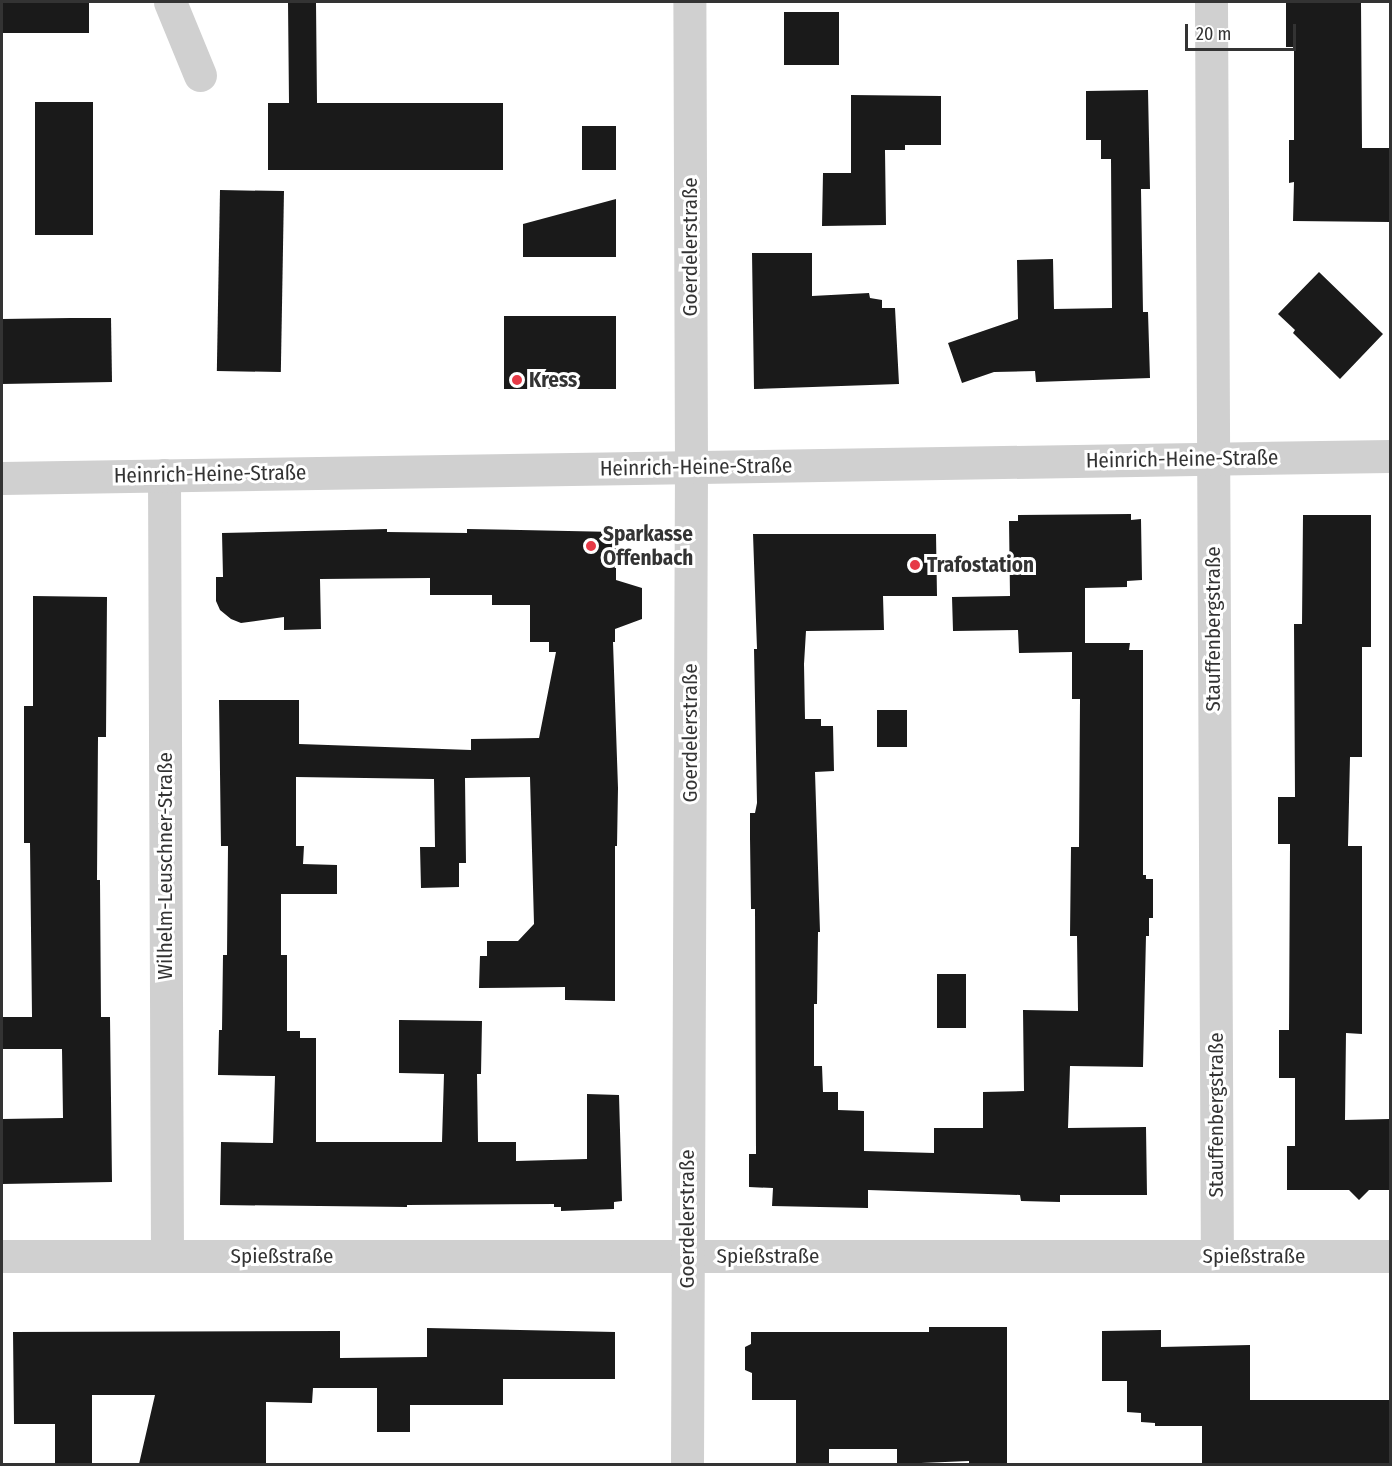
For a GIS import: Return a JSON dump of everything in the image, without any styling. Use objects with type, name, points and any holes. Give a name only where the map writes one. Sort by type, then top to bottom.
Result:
[{"type":"street","points":[[170,2],[200,75]]},
{"type":"street","name":"Goerdelerstraße","points":[[687,1464],[691,466],[689,2]]},
{"type":"street","name":"Stauffenbergstraße","points":[[1211,2],[1211,459],[1217,1256]]},
{"type":"street","name":"Heinrich-Heine-Straße","points":[[2,478],[1390,456]]},
{"type":"street","name":"Wilhelm-Leuschner-Straße","points":[[164,475],[167,1256]]},
{"type":"street","name":"Spießstraße","points":[[2,1256],[1390,1256]]},
{"type":"building","points":[[2,2],[89,2],[89,33],[2,33]]},
{"type":"building","points":[[288,2],[316,2],[317,103],[503,103],[503,170],[268,170],[268,103],[289,103]]},
{"type":"building","points":[[1286,2],[1361,2],[1362,148],[1390,148],[1390,222],[1293,221],[1294,182],[1289,183],[1289,140],[1294,140],[1294,47],[1286,47]]},
{"type":"building","points":[[784,12],[839,12],[839,65],[784,65]]},
{"type":"building","points":[[1148,90],[1150,189],[1141,189],[1143,312],[1148,312],[1150,378],[1036,382],[1035,371],[994,372],[962,383],[948,343],[1018,319],[1017,260],[1053,259],[1054,309],[1112,308],[1111,159],[1101,159],[1101,140],[1086,140],[1086,91]]},
{"type":"building","points":[[851,95],[941,96],[941,145],[905,145],[905,150],[885,150],[886,225],[822,226],[823,173],[851,173]]},
{"type":"building","points":[[35,102],[93,102],[93,235],[35,235]]},
{"type":"building","points":[[582,126],[616,126],[616,170],[582,170]]},
{"type":"building","points":[[220,190],[284,191],[281,372],[217,371]]},
{"type":"building","points":[[616,199],[616,257],[523,257],[523,224]]},
{"type":"building","points":[[752,253],[812,253],[812,296],[869,293],[870,298],[882,300],[882,308],[895,308],[899,384],[754,389]]},
{"type":"building","points":[[1319,272],[1383,334],[1340,379],[1293,333],[1295,330],[1278,314]]},
{"type":"building","points":[[504,316],[616,316],[616,389],[504,389]]},
{"type":"building","points":[[111,318],[112,382],[2,384],[2,319]]},
{"type":"building","points":[[1131,514],[1131,520],[1141,519],[1142,580],[1127,581],[1127,587],[1085,588],[1085,643],[1130,643],[1129,650],[1143,650],[1143,875],[1146,875],[1146,879],[1153,879],[1153,918],[1149,918],[1149,936],[1146,936],[1143,1067],[1070,1066],[1068,1128],[1146,1127],[1147,1195],[1060,1195],[1060,1202],[1021,1201],[1020,1195],[868,1190],[868,1208],[772,1206],[773,1188],[749,1187],[749,1154],[756,1154],[755,909],[751,909],[750,838],[750,813],[755,813],[757,803],[754,649],[757,649],[753,534],[936,534],[937,596],[883,596],[884,630],[806,631],[804,664],[805,719],[821,719],[821,726],[833,726],[834,771],[815,772],[820,932],[818,932],[817,1004],[814,1004],[814,1066],[822,1066],[823,1092],[838,1092],[838,1110],[864,1111],[864,1151],[934,1153],[934,1128],[983,1128],[983,1092],[1024,1091],[1023,1010],[1078,1011],[1077,936],[1070,936],[1071,847],[1079,847],[1080,699],[1072,699],[1072,652],[1019,653],[1018,630],[953,631],[952,597],[1010,596],[1009,521],[1018,521],[1018,515]]},
{"type":"building","points":[[1303,515],[1371,515],[1371,647],[1362,647],[1362,757],[1350,757],[1348,846],[1362,846],[1362,1034],[1346,1033],[1345,1120],[1390,1119],[1390,1190],[1369,1190],[1359,1200],[1349,1190],[1287,1190],[1287,1146],[1295,1146],[1295,1078],[1279,1078],[1279,1030],[1289,1030],[1290,844],[1278,844],[1278,797],[1295,797],[1294,624],[1302,624]]},
{"type":"building","points":[[387,529],[387,532],[467,533],[467,529],[616,532],[616,580],[642,588],[642,619],[615,629],[615,642],[613,642],[618,788],[617,846],[615,846],[615,1001],[565,1000],[565,987],[479,988],[480,956],[487,956],[487,941],[518,941],[534,924],[530,777],[465,778],[466,863],[459,863],[459,887],[421,888],[420,847],[435,847],[434,779],[296,777],[296,846],[304,846],[303,864],[337,865],[337,894],[281,894],[281,955],[287,955],[287,1031],[300,1031],[300,1038],[316,1038],[316,1142],[442,1142],[444,1074],[399,1073],[399,1020],[482,1021],[481,1074],[477,1074],[478,1142],[516,1142],[516,1161],[587,1159],[587,1094],[619,1095],[622,1201],[614,1202],[614,1209],[561,1211],[561,1207],[554,1207],[554,1204],[407,1205],[407,1207],[220,1205],[221,1142],[273,1143],[275,1076],[218,1075],[219,1030],[222,1030],[223,955],[227,955],[228,846],[221,846],[219,700],[299,700],[299,744],[471,750],[471,739],[539,738],[556,652],[549,652],[549,642],[530,642],[530,605],[492,605],[492,595],[430,595],[430,578],[320,579],[321,629],[284,630],[284,617],[241,623],[231,619],[220,610],[216,601],[216,577],[223,577],[222,533]]},
{"type":"building","points":[[33,596],[107,597],[106,737],[98,737],[97,880],[100,880],[101,1017],[110,1017],[112,1182],[2,1184],[2,1119],[63,1118],[62,1049],[2,1049],[2,1017],[32,1017],[30,843],[24,843],[24,706],[33,706]]},
{"type":"building","points":[[877,710],[907,710],[907,747],[877,747]]},
{"type":"building","points":[[937,974],[966,974],[966,1028],[937,1028]]},
{"type":"building","points":[[929,1327],[1007,1327],[1007,1464],[969,1464],[969,1461],[897,1464],[897,1449],[829,1449],[829,1464],[796,1464],[796,1400],[752,1400],[752,1373],[745,1370],[745,1347],[751,1344],[751,1332],[929,1332]]},
{"type":"building","points":[[427,1328],[615,1332],[615,1379],[503,1379],[503,1405],[410,1405],[410,1432],[377,1432],[377,1388],[313,1388],[312,1403],[266,1402],[266,1463],[139,1464],[155,1395],[92,1395],[92,1464],[55,1464],[55,1424],[14,1424],[13,1332],[340,1331],[340,1358],[427,1357]]},
{"type":"building","points":[[1161,1330],[1161,1347],[1250,1345],[1250,1400],[1390,1400],[1390,1464],[1202,1463],[1202,1426],[1155,1426],[1155,1423],[1141,1422],[1141,1413],[1127,1412],[1127,1381],[1102,1381],[1102,1331]]},
{"type":"place","name":"Kress","points":[[517,380]]},
{"type":"place","name":"Sparkasse Offenbach","points":[[591,546]]},
{"type":"place","name":"Trafostation","points":[[915,565]]}]
